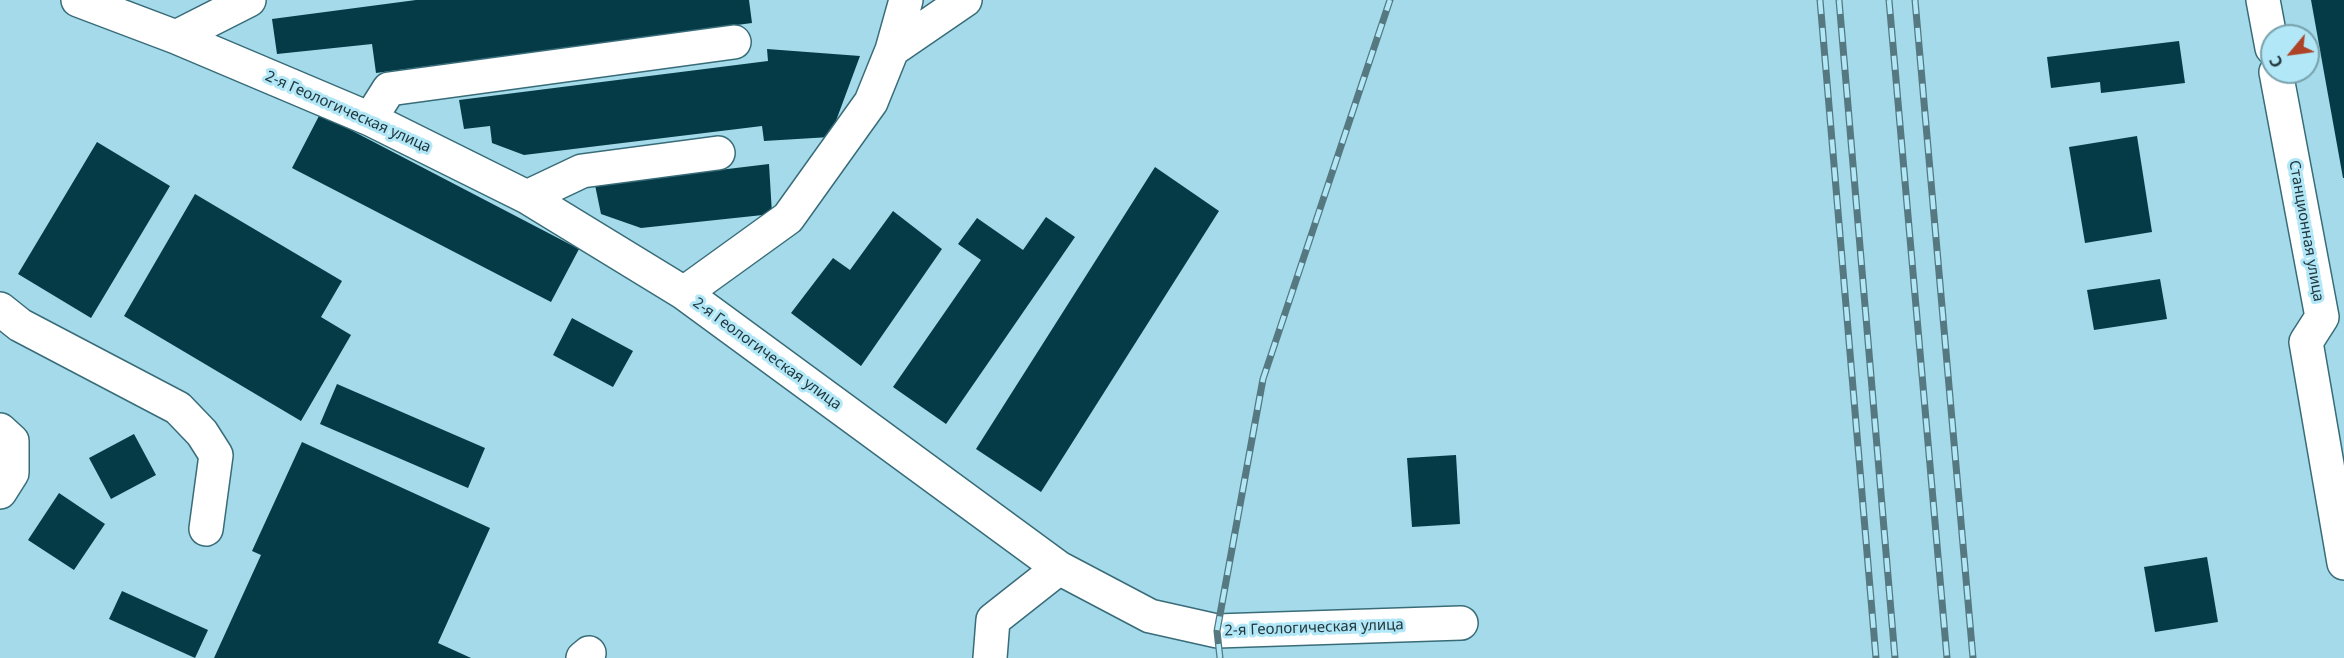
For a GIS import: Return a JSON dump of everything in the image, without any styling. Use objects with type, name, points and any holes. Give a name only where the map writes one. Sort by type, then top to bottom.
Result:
[{"type":"street","name":"2-я Геологическая улица","points":[[78,0],[176,37],[370,119],[527,197],[684,293],[1059,568],[1150,616],[1217,631],[1461,623]]},
{"type":"street","points":[[176,37],[249,0]]},
{"type":"street","points":[[684,293],[788,218],[871,102],[891,50],[906,0]]},
{"type":"street","points":[[891,50],[965,0]]},
{"type":"street","points":[[2263,0],[2268,24]]},
{"type":"street","points":[[370,119],[389,89],[734,42]]},
{"type":"street","name":"Станционная улица","points":[[2279,84],[2333,315],[2306,342],[2344,564]]},
{"type":"street","points":[[527,197],[582,171],[718,153]]},
{"type":"street","points":[[0,309],[20,325],[178,408],[202,433],[216,454],[206,529]]},
{"type":"street","points":[[0,430],[12,441],[12,473],[0,492]]},
{"type":"street","points":[[990,658],[993,620],[1059,568]]},
{"type":"building","points":[[416,0],[749,0],[752,23],[376,73],[372,44],[277,54],[272,19]]},
{"type":"building","points":[[2311,0],[2344,0],[2344,178],[2320,50],[2320,24],[2315,24]]},
{"type":"building","points":[[2179,41],[2185,83],[2101,93],[2100,82],[2051,88],[2047,57]]},
{"type":"building","points":[[767,49],[860,56],[830,137],[764,141],[762,126],[524,155],[492,143],[490,126],[464,129],[459,100],[768,61]]},
{"type":"building","points":[[320,114],[579,249],[551,302],[292,168]]},
{"type":"building","points":[[2137,136],[2152,232],[2085,243],[2069,147]]},
{"type":"building","points":[[97,142],[170,186],[91,318],[18,274]]},
{"type":"building","points":[[769,164],[772,214],[641,228],[601,214],[595,185]]},
{"type":"building","points":[[1155,167],[1219,211],[1041,492],[976,449]]},
{"type":"building","points":[[195,194],[342,281],[321,317],[351,335],[301,421],[124,316]]},
{"type":"building","points":[[893,211],[942,249],[861,366],[791,313],[833,258],[850,270]]},
{"type":"building","points":[[1046,217],[1075,237],[946,424],[893,387],[981,260],[958,244],[977,218],[1023,250]]},
{"type":"building","points":[[2160,279],[2167,319],[2094,330],[2087,290]]},
{"type":"building","points":[[572,318],[633,351],[613,387],[553,355]]},
{"type":"building","points":[[337,384],[485,448],[468,488],[320,424]]},
{"type":"building","points":[[134,434],[156,475],[111,499],[89,458]]},
{"type":"building","points":[[302,442],[490,528],[438,643],[471,658],[214,658],[261,555],[252,551]]},
{"type":"building","points":[[1456,455],[1460,524],[1412,527],[1407,458]]},
{"type":"building","points":[[59,493],[105,524],[74,570],[28,540]]},
{"type":"building","points":[[2207,557],[2218,622],[2155,632],[2144,567]]},
{"type":"building","points":[[122,591],[208,630],[195,658],[109,619]]},
{"type":"railway","points":[[1220,658],[1217,631],[1263,379],[1390,0]]},
{"type":"railway","points":[[1820,0],[1876,658]]},
{"type":"railway","points":[[1839,0],[1895,658]]},
{"type":"railway","points":[[1889,0],[1947,658]]},
{"type":"railway","points":[[1915,0],[1973,658]]}]
